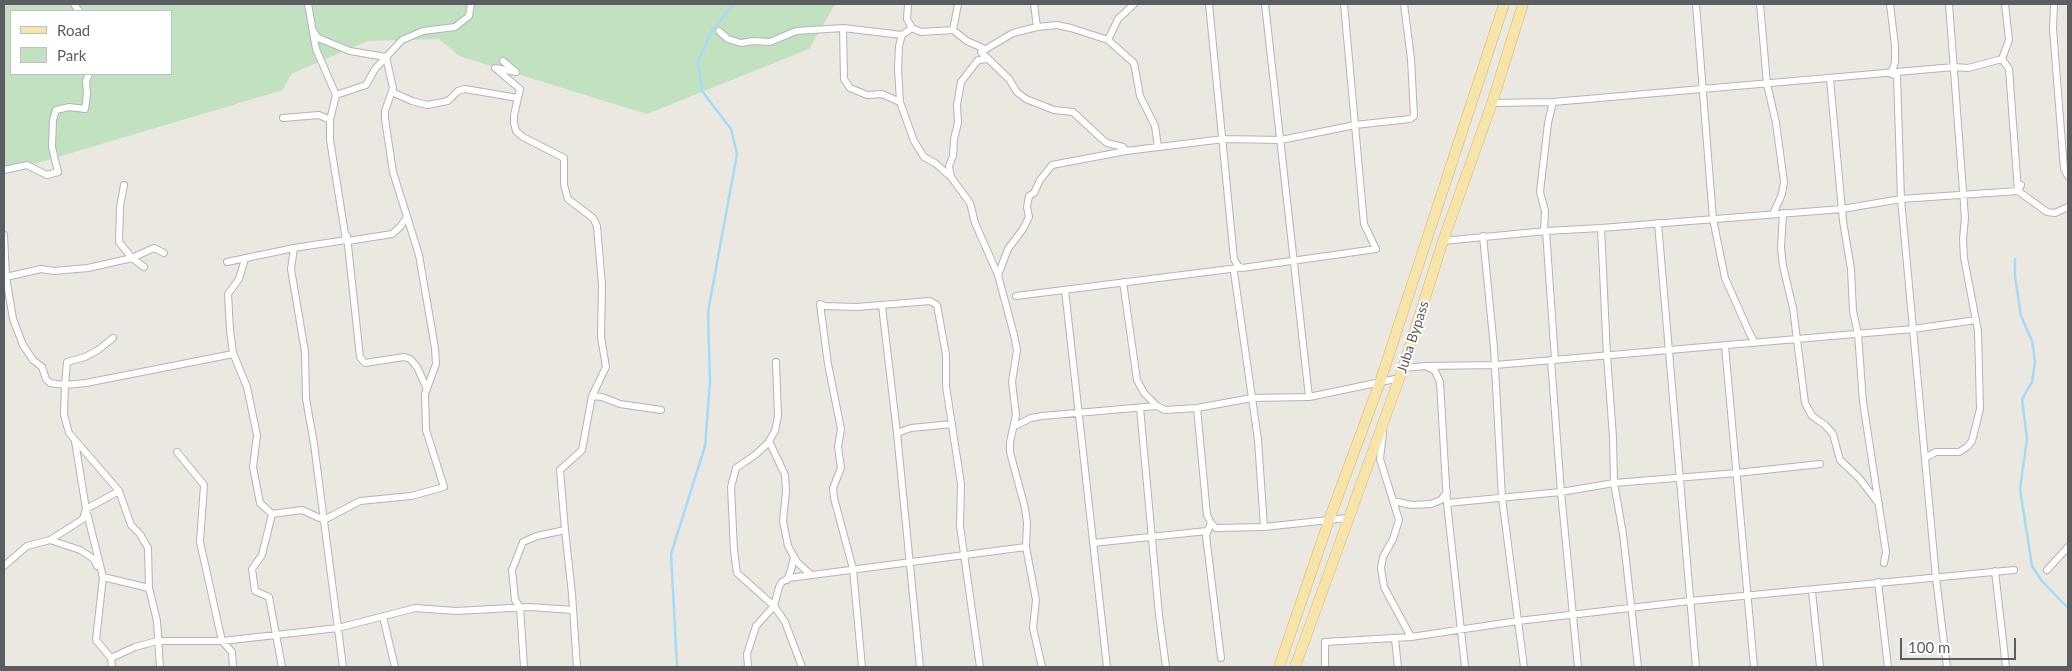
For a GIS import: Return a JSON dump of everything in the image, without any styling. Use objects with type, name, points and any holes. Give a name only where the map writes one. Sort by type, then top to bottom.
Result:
[{"type":"main road","name":"Juba Bypass","points":[[1279,667],[1328,520],[1380,382],[1504,4]]},
{"type":"main road","name":"Juba Bypass","points":[[1295,667],[1347,518],[1384,424],[1492,103],[1522,4]]},
{"type":"street","points":[[227,262],[294,248],[346,240],[330,140],[330,120],[336,95],[319,59],[308,4]]},
{"type":"street","points":[[336,95],[366,85],[375,69],[402,40],[423,31],[455,27],[469,16],[471,4]]},
{"type":"street","points":[[908,4],[908,19],[912,28],[921,32],[953,30],[967,41],[984,49]]},
{"type":"street","points":[[953,30],[958,4]]},
{"type":"street","points":[[1034,4],[1037,27]]},
{"type":"street","points":[[1108,40],[1118,19],[1134,4]]},
{"type":"street","points":[[1209,4],[1224,140],[1234,259],[1238,266],[1242,268]]},
{"type":"street","points":[[1265,4],[1308,397]]},
{"type":"street","points":[[1016,296],[1376,249],[1364,224],[1344,4]]},
{"type":"street","points":[[998,275],[1008,249],[1029,217],[1027,207],[1029,196],[1034,194],[1040,180],[1052,165],[1126,151],[1224,140],[1281,140],[1355,125],[1410,119],[1414,116],[1411,59],[1404,4]]},
{"type":"street","points":[[1696,4],[1713,219],[1725,278],[1755,343]]},
{"type":"street","points":[[1760,4],[1767,84],[1776,124],[1784,182],[1782,194],[1773,214]]},
{"type":"street","points":[[1890,4],[1896,46],[1895,62],[1891,74]]},
{"type":"street","points":[[1925,458],[1936,452],[1959,452],[1967,447],[1972,441],[1980,409],[1978,395],[1979,352],[1976,320],[1964,258],[1965,218],[1949,4]]},
{"type":"street","points":[[2002,59],[2009,40],[2005,4]]},
{"type":"street","points":[[2054,4],[2053,29],[2064,168],[2068,176]]},
{"type":"street","points":[[1126,151],[1123,148],[1107,143],[1072,112],[1054,110],[1026,99],[1017,92],[1010,79],[981,52],[1014,33],[1037,27],[1057,25],[1108,40],[1134,64],[1140,96],[1155,126],[1158,148]]},
{"type":"street","points":[[719,31],[728,39],[741,43],[753,41],[770,42],[796,31],[844,28],[902,35]]},
{"type":"street","points":[[844,28],[844,79],[850,88],[867,95],[882,94],[900,102]]},
{"type":"street","points":[[912,28],[902,35],[899,46],[900,102],[914,141],[924,157],[935,163],[951,177],[970,203],[975,223],[998,275],[1017,350],[1012,382],[1016,415],[1010,442],[1010,452],[1025,508],[1027,523],[1026,547],[1036,600],[1033,628],[1042,667]]},
{"type":"street","points":[[313,31],[318,38],[350,51],[386,57]]},
{"type":"street","points":[[324,520],[360,501],[411,496],[444,487],[426,430],[425,394],[436,364],[435,348],[419,255],[393,172],[385,119],[385,110],[392,92],[386,57]]},
{"type":"street","points":[[951,177],[949,166],[953,156],[958,122],[957,105],[961,82],[978,60],[988,59]]},
{"type":"street","points":[[1492,103],[1553,102],[1891,74],[1974,66],[2002,59]]},
{"type":"street","points":[[2002,59],[2009,68],[2020,188],[2047,212],[2055,213],[2068,207]]},
{"type":"street","points":[[503,61],[516,72],[495,68],[520,89],[514,123],[516,131],[523,137],[564,158],[564,185],[568,199],[593,218],[597,226],[602,285],[602,337],[606,367],[592,396],[582,450],[560,470],[577,667]]},
{"type":"street","points":[[1891,74],[1897,76],[1901,199],[1936,578],[1947,667]]},
{"type":"street","points":[[4,170],[27,165],[47,175],[58,172],[52,147],[53,120],[56,110],[69,107],[85,109],[88,94],[86,81],[89,75]]},
{"type":"street","points":[[1830,79],[1842,209],[1851,269],[1853,311],[1858,334],[1863,402],[1886,552],[1884,563]]},
{"type":"street","points":[[392,92],[412,102],[427,105],[448,101],[458,91],[465,89],[518,98]]},
{"type":"street","points":[[1553,102],[1548,123],[1540,192],[1545,211],[1561,492],[1578,667]]},
{"type":"street","points":[[283,118],[319,115],[330,120]]},
{"type":"street","points":[[330,140],[348,241],[360,357],[364,363],[404,357],[410,359],[417,367],[426,387]]},
{"type":"street","points":[[124,184],[120,207],[119,242],[132,258],[144,267]]},
{"type":"street","points":[[1444,241],[1545,231],[1842,209],[1901,199],[1963,195],[2020,188]]},
{"type":"street","points":[[1783,213],[1782,266],[1793,308],[1802,389],[1808,412],[1833,434],[1840,460],[1859,478],[1880,506]]},
{"type":"street","points":[[348,241],[392,234],[407,217]]},
{"type":"street","points":[[1658,223],[1696,667]]},
{"type":"street","points":[[1601,228],[1614,482],[1632,609],[1638,667]]},
{"type":"street","points":[[4,235],[6,277],[13,319],[23,345],[33,360],[42,367],[46,379],[50,383],[65,385],[86,382],[234,354]]},
{"type":"street","points":[[1483,236],[1495,365],[1502,498],[1524,667]]},
{"type":"street","points":[[6,277],[40,269],[54,271],[88,268],[132,258],[154,248],[164,253]]},
{"type":"street","points":[[294,248],[291,269],[304,343],[306,399],[314,444],[343,667]]},
{"type":"street","points":[[245,259],[239,279],[228,294],[234,354],[247,387],[257,435],[253,467],[260,503],[272,514]]},
{"type":"street","points":[[1234,272],[1258,440],[1264,527]]},
{"type":"street","points":[[1123,282],[1137,380],[1144,393],[1157,406],[1165,410],[1196,408],[1252,398],[1308,397],[1380,382],[1401,373],[1426,366],[1495,365],[1607,356],[1912,329],[1976,320]]},
{"type":"street","points":[[1065,290],[1107,667]]},
{"type":"street","points":[[862,667],[853,569],[834,498],[833,488],[841,468],[838,447],[841,429],[828,364],[820,304],[833,307],[882,306],[930,301],[937,305],[946,355],[946,386],[961,484],[960,526],[980,667]]},
{"type":"street","points":[[882,306],[897,433],[920,667]]},
{"type":"street","points":[[113,338],[92,354],[67,362],[64,415],[69,433],[74,440],[119,491],[131,525],[140,534],[148,548],[150,588],[157,621],[160,667]]},
{"type":"street","points":[[1725,346],[1754,667]]},
{"type":"street","points":[[776,362],[778,416],[775,431],[769,441],[755,455],[736,468],[731,487],[734,551],[737,573],[774,606],[785,622],[802,667]]},
{"type":"street","points":[[1426,366],[1434,370],[1440,382],[1447,504],[1465,667]]},
{"type":"street","points":[[592,396],[602,396],[620,404],[662,410]]},
{"type":"street","points":[[1014,426],[1031,418],[1157,406]]},
{"type":"street","points":[[1140,408],[1166,667]]},
{"type":"street","points":[[1196,408],[1207,515],[1211,524],[1216,528],[1264,527],[1347,518]]},
{"type":"street","points":[[897,433],[911,428],[952,424]]},
{"type":"street","points":[[1384,424],[1380,459],[1398,513],[1398,527],[1382,557],[1381,568],[1384,587],[1411,637]]},
{"type":"street","points":[[74,440],[86,510],[103,577],[96,640],[111,658],[112,667]]},
{"type":"street","points":[[769,441],[786,476],[783,521],[788,546],[794,556],[811,575]]},
{"type":"street","points":[[177,452],[204,485],[200,542],[222,641],[232,652],[233,667]]},
{"type":"street","points":[[1447,504],[1561,492],[1614,482],[1737,474],[1820,464]]},
{"type":"street","points":[[4,566],[27,546],[50,540],[83,520],[86,510],[119,491]]},
{"type":"street","points":[[1394,502],[1412,506],[1431,504],[1441,500],[1447,492]]},
{"type":"street","points":[[272,514],[302,510],[324,520]]},
{"type":"street","points":[[272,514],[262,555],[252,569],[255,591],[269,597],[282,667]]},
{"type":"street","points":[[1211,524],[1207,531],[1207,544],[1221,658]]},
{"type":"street","points":[[524,667],[520,607],[515,600],[512,570],[524,542],[537,536],[565,530]]},
{"type":"street","points":[[1093,543],[1207,531]]},
{"type":"street","points":[[50,540],[80,550],[94,560],[103,577],[150,588]]},
{"type":"street","points":[[2047,570],[2068,546]]},
{"type":"street","points":[[787,580],[853,569],[1026,547]]},
{"type":"street","points":[[748,667],[747,654],[756,626],[774,606],[779,587],[787,580],[792,570],[794,556]]},
{"type":"street","points":[[1325,667],[1325,642],[1395,639],[1518,621],[1690,601],[1812,591],[1878,582],[2014,570]]},
{"type":"street","points":[[1995,571],[2006,667]]},
{"type":"street","points":[[1878,582],[1888,667]]},
{"type":"street","points":[[1812,591],[1820,667]]},
{"type":"street","points":[[111,658],[135,647],[157,641],[222,641],[338,628],[415,608],[456,611],[520,607],[573,610]]},
{"type":"street","points":[[383,617],[396,667]]},
{"type":"street","points":[[1395,639],[1398,667]]},
{"type":"green space","points":[[4,4],[835,4],[809,49],[647,114],[459,56],[439,39],[368,41],[291,74],[283,90],[4,173]]},
{"type":"waterway","points":[[677,667],[671,554],[705,446],[710,382],[708,312],[737,154],[731,129],[702,91],[698,62],[711,32],[734,4]]},
{"type":"waterway","points":[[2015,259],[2015,276],[2021,316],[2032,341],[2035,362],[2032,382],[2022,399],[2027,439],[2020,489],[2032,566],[2041,580],[2068,608]]}]
